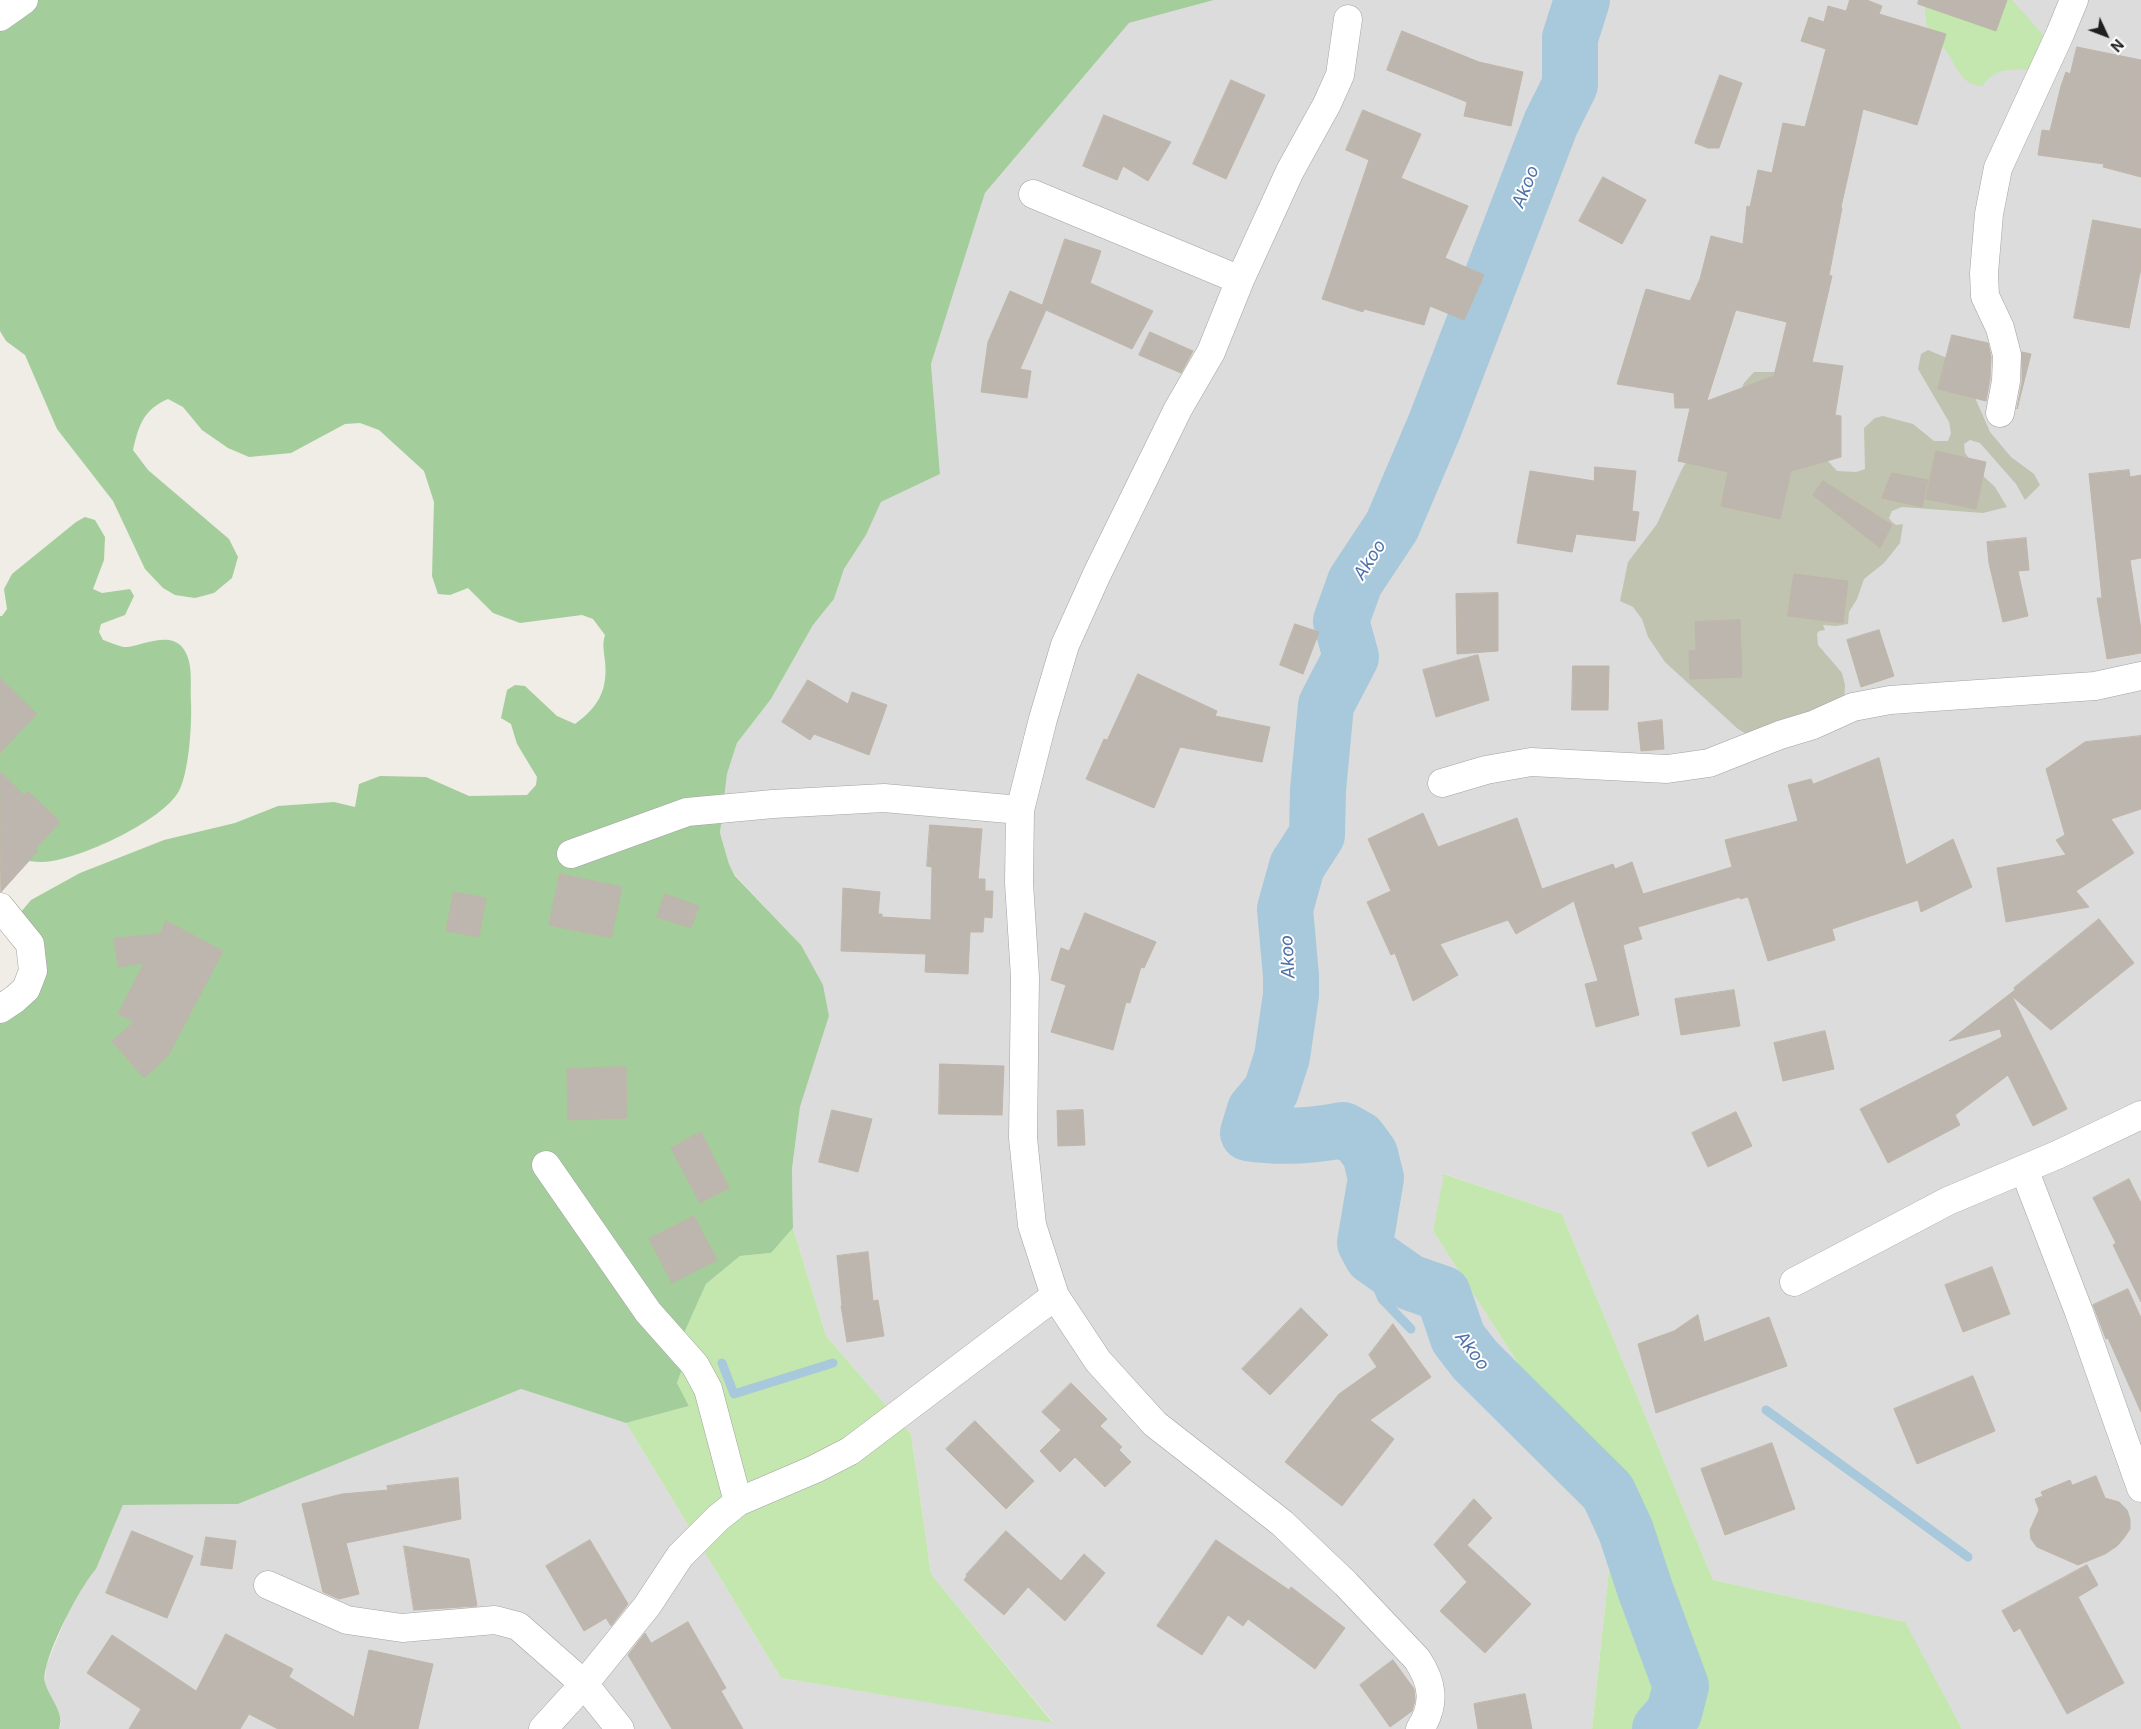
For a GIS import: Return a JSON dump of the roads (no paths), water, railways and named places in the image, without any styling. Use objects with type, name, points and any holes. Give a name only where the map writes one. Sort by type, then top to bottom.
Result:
[{"type":"street","points":[[0,17],[24,0]]},
{"type":"street","points":[[2000,413],[2006,381],[2007,355],[2000,328],[1985,296],[1984,273],[1989,214],[1998,168],[2074,0]]},
{"type":"street","points":[[1348,19],[1340,75],[1327,104],[1290,171],[1240,280],[1211,352],[1174,417],[1065,645],[1043,718],[1020,810],[1019,883],[1025,977],[1023,1138],[1032,1225],[1055,1296],[1098,1361],[1155,1424],[1282,1522],[1346,1584],[1417,1659],[1427,1673],[1432,1696],[1428,1716],[1420,1729]]},
{"type":"street","points":[[1033,194],[1240,280]]},
{"type":"street","points":[[1442,782],[1486,770],[1531,762],[1667,769],[1709,764],[1771,738],[1813,725],[1853,707],[1890,700],[2095,686],[2141,676]]},
{"type":"street","points":[[571,854],[687,812],[773,804],[884,798],[1020,810]]},
{"type":"street","points":[[0,907],[30,944],[33,971],[26,989],[0,1009]]},
{"type":"street","points":[[1794,1282],[1948,1201],[2024,1169],[2141,1115]]},
{"type":"street","points":[[546,1165],[648,1312],[695,1365],[708,1389],[738,1502]]},
{"type":"street","points":[[2024,1169],[2082,1321],[2141,1488]]},
{"type":"street","points":[[543,1729],[584,1684],[647,1606],[680,1556],[718,1518],[738,1502],[815,1469],[850,1450],[1055,1296]]},
{"type":"street","points":[[268,1585],[347,1620],[402,1628],[495,1620],[518,1626],[584,1684],[620,1729]]},
{"type":"waterway","name":"Akoo","points":[[1582,0],[1570,38],[1570,85],[1551,123],[1435,425],[1392,526],[1355,582],[1341,621],[1351,657],[1326,705],[1318,790],[1317,835],[1297,866],[1285,909],[1291,995],[1282,1057],[1271,1091],[1255,1110],[1248,1133],[1296,1136],[1343,1130],[1359,1139],[1370,1154],[1376,1178],[1365,1243],[1372,1256],[1409,1282],[1443,1294],[1458,1338],[1475,1360],[1608,1492],[1626,1531],[1681,1686],[1674,1713],[1660,1729]]},
{"type":"waterway","points":[[1372,1256],[1363,1270],[1374,1280],[1382,1299],[1411,1329]]},
{"type":"waterway","points":[[722,1363],[734,1394],[833,1363]]},
{"type":"waterway","points":[[1766,1410],[1968,1557]]}]
